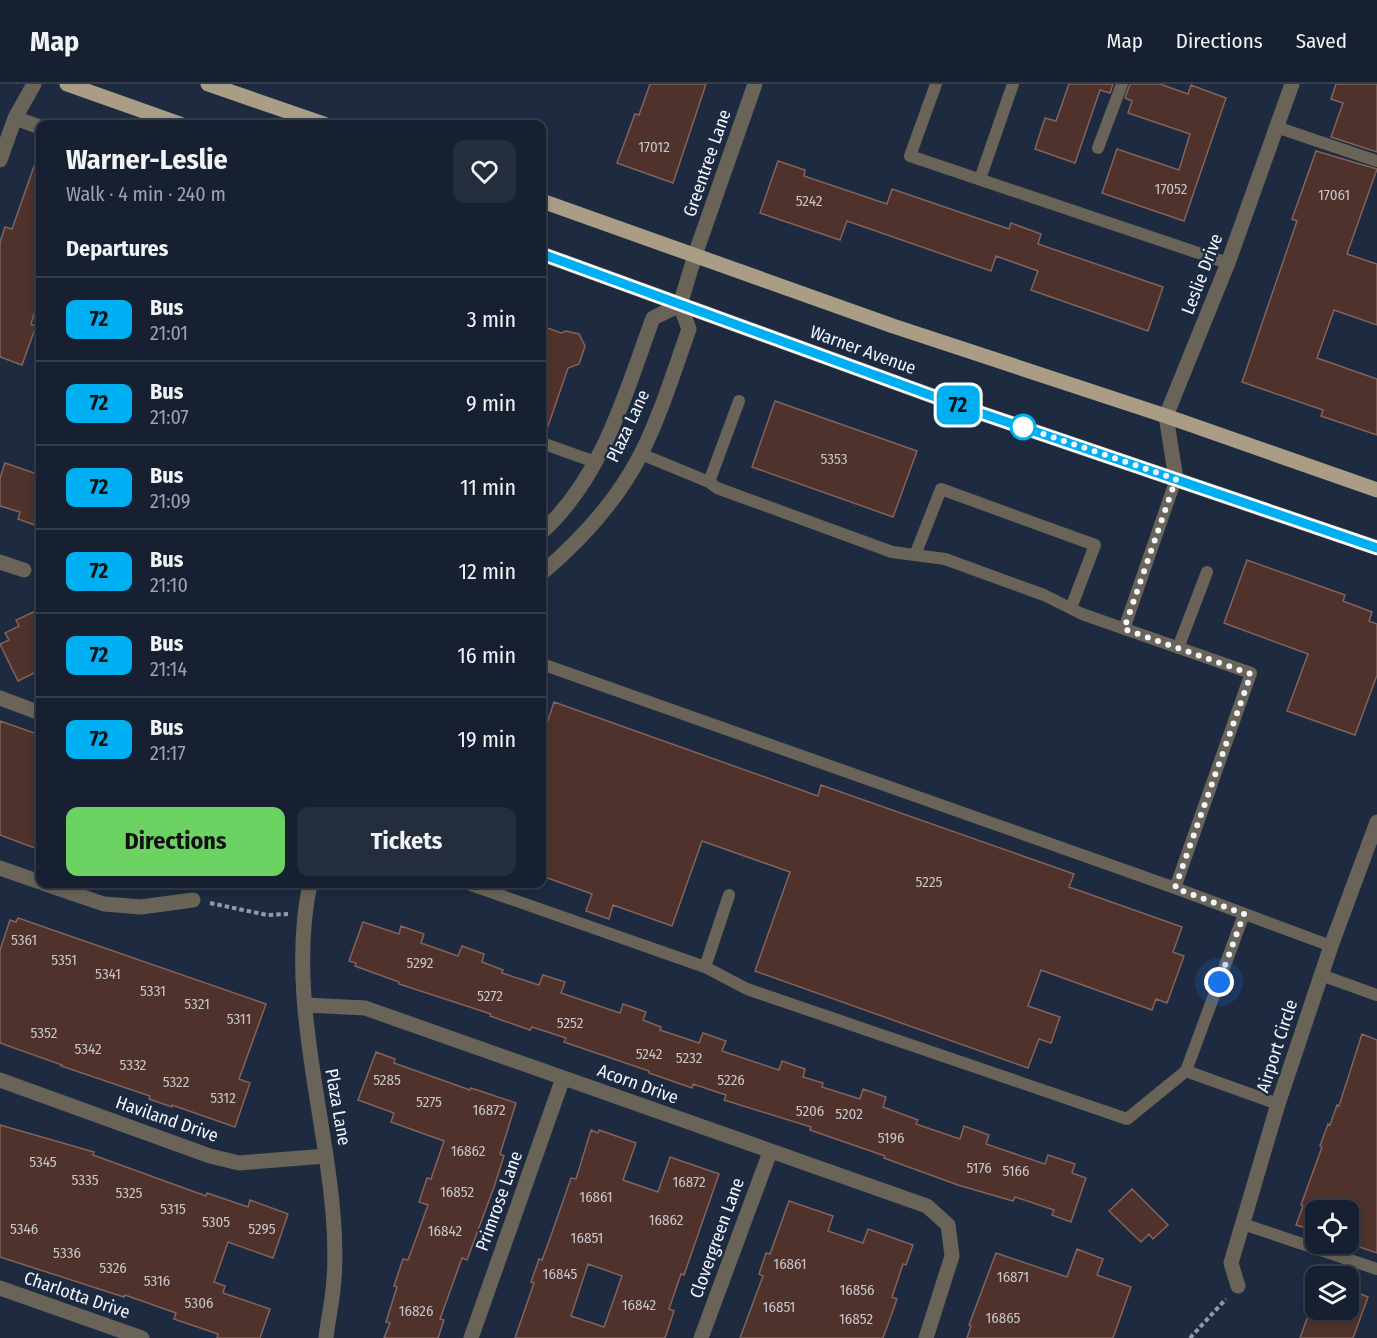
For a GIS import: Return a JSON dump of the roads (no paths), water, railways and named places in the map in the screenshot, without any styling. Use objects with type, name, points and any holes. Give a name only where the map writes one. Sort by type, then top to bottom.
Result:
[{"type":"main road","points":[[67,84],[169,120]]},
{"type":"main road","points":[[208,84],[312,120]]},
{"type":"main road","name":"Warner Avenue","points":[[546,202],[893,326],[1166,416],[1377,490]]},
{"type":"main road","name":"Warner Avenue","points":[[546,255],[960,406],[1377,548]]},
{"type":"street","points":[[0,160],[15,118],[34,84]]},
{"type":"street","name":"Greentree Lane","points":[[695,255],[755,84]]},
{"type":"street","name":"Leslie Drive","points":[[1166,416],[1228,263],[1292,84]]},
{"type":"street","points":[[15,118],[36,126]]},
{"type":"street","points":[[680,305],[695,255]]},
{"type":"street","name":"Plaza Lane","points":[[546,528],[581,486],[606,445],[653,318],[680,305],[689,329],[641,454],[592,526],[546,570]]},
{"type":"street","points":[[1166,416],[1176,479]]},
{"type":"street","points":[[0,562],[24,570]]},
{"type":"street","points":[[0,698],[36,712]]},
{"type":"street","name":"Airport Circle","points":[[1238,1286],[1231,1263],[1278,1104],[1331,946],[1377,822]]},
{"type":"street","points":[[0,868],[36,881]]},
{"type":"street","points":[[58,888],[104,904],[141,907],[193,900]]},
{"type":"street","name":"Plaza Lane","points":[[309,888],[304,914],[303,945],[306,1005],[310,1057],[327,1156],[333,1223],[334,1278],[326,1338]]},
{"type":"street","name":"Acorn Drive","points":[[306,1005],[365,1008],[927,1206],[948,1225],[952,1256],[926,1338]]},
{"type":"street","name":"Primrose Lane","points":[[471,1338],[564,1078]]},
{"type":"street","name":"Haviland Drive","points":[[0,1080],[210,1156],[239,1163],[327,1156]]},
{"type":"street","name":"Clovergreen Lane","points":[[701,1338],[770,1152]]},
{"type":"street","name":"Charlotta Drive","points":[[0,1288],[142,1338]]},
{"type":"lane","points":[[936,84],[910,156],[1228,263]]},
{"type":"lane","points":[[980,179],[1013,84]]},
{"type":"lane","points":[[1098,148],[1122,84]]},
{"type":"lane","points":[[1276,127],[1377,161]]},
{"type":"lane","points":[[709,482],[739,401]]},
{"type":"lane","points":[[546,444],[596,462]]},
{"type":"lane","points":[[641,454],[709,482],[717,488],[892,552],[945,559],[1044,595],[1124,629],[1251,674],[1175,888]]},
{"type":"lane","points":[[1124,629],[1176,479]]},
{"type":"lane","points":[[915,555],[941,489],[1095,545],[1071,608]]},
{"type":"lane","points":[[1178,648],[1207,572]]},
{"type":"lane","points":[[546,665],[1175,888],[1331,946]]},
{"type":"lane","points":[[480,888],[705,966],[747,989],[1127,1119],[1186,1071],[1244,914]]},
{"type":"lane","points":[[705,966],[729,895]]},
{"type":"lane","points":[[1322,975],[1377,995]]},
{"type":"lane","points":[[1186,1071],[1278,1104]]},
{"type":"lane","points":[[1243,1224],[1377,1269]]}]
